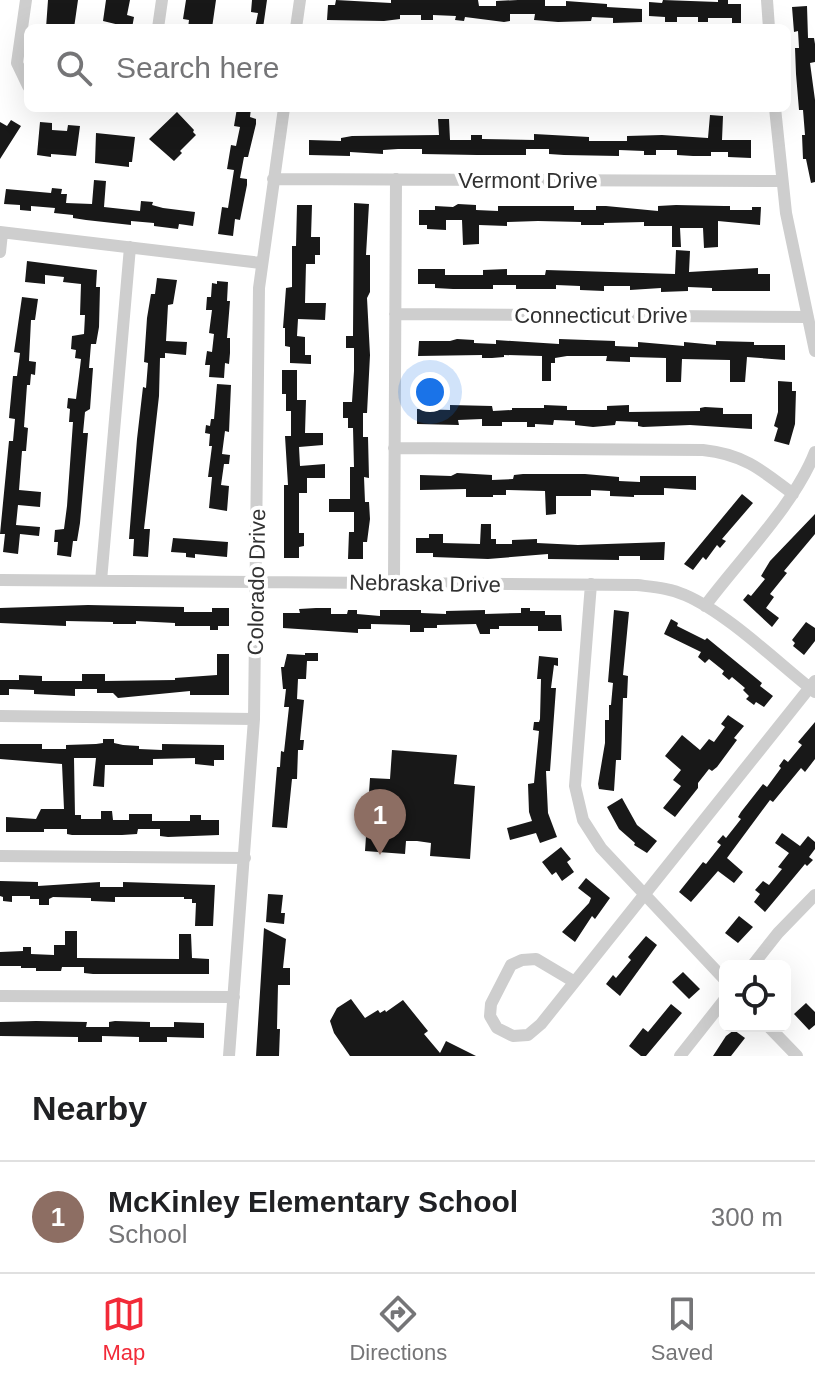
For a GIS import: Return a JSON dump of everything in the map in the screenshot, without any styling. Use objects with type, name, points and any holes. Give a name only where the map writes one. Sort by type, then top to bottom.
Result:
[{"type":"street","points":[[24,78],[17,63],[26,0]]},
{"type":"street","points":[[159,24],[162,0]]},
{"type":"street","points":[[297,24],[300,0]]},
{"type":"street","points":[[767,0],[769,24]]},
{"type":"street","name":"Colorado Drive","points":[[229,1056],[254,719],[261,263],[283,112]]},
{"type":"street","points":[[775,112],[786,213],[815,351]]},
{"type":"street","name":"Vermont Drive","points":[[273,179],[782,181]]},
{"type":"street","points":[[394,582],[396,179]]},
{"type":"street","points":[[0,252],[1,232],[261,263]]},
{"type":"street","points":[[101,581],[130,247]]},
{"type":"street","name":"Connecticut Drive","points":[[395,314],[808,317]]},
{"type":"street","points":[[394,448],[725,452],[745,459],[793,494]]},
{"type":"street","points":[[705,606],[793,494],[809,469],[815,452]]},
{"type":"street","name":"Nebraska Drive","points":[[0,580],[591,584],[661,588],[684,594],[705,606],[813,687]]},
{"type":"street","points":[[591,584],[575,776],[577,801],[583,820],[594,839],[719,974]]},
{"type":"street","points":[[573,981],[536,959],[522,960],[511,965],[491,1004],[490,1016],[497,1028],[513,1036],[528,1035],[541,1024],[813,687]]},
{"type":"street","points":[[0,716],[254,719]]},
{"type":"street","points":[[0,856],[245,858]]},
{"type":"street","points":[[757,960],[815,895]]},
{"type":"street","points":[[0,996],[234,997]]},
{"type":"street","points":[[680,1056],[719,1007]]},
{"type":"street","points":[[774,1032],[797,1056]]},
{"type":"building","points":[[48,0],[78,0],[75,24],[46,24]]},
{"type":"building","points":[[106,0],[130,0],[127,15],[134,17],[133,24],[103,21]]},
{"type":"building","points":[[186,0],[216,0],[213,24],[188,24],[189,20],[183,19]]},
{"type":"building","points":[[252,0],[267,0],[264,24],[256,24],[258,13],[251,12]]},
{"type":"building","points":[[336,0],[391,3],[391,0],[478,0],[479,6],[496,6],[496,1],[545,0],[545,6],[566,6],[566,1],[642,9],[642,22],[613,23],[613,18],[592,17],[591,21],[558,22],[534,20],[535,14],[510,14],[510,21],[504,22],[465,17],[464,21],[455,20],[456,16],[433,15],[433,20],[421,20],[421,15],[400,15],[400,19],[384,21],[327,20],[328,5],[335,5]]},
{"type":"building","points":[[663,0],[728,0],[728,4],[741,4],[741,23],[732,23],[732,18],[708,18],[708,22],[698,22],[698,17],[677,17],[677,22],[665,22],[665,17],[649,16],[649,2],[662,3]]},
{"type":"building","points":[[807,6],[808,38],[814,38],[815,44],[815,62],[810,63],[815,100],[815,182],[811,183],[806,159],[803,159],[803,110],[799,110],[796,74],[798,31],[794,32],[792,7]]},
{"type":"building","points":[[177,112],[196,135],[174,161],[149,139]]},
{"type":"building","points":[[236,112],[251,112],[250,117],[256,119],[248,157],[244,157],[240,178],[247,179],[247,185],[240,220],[235,219],[233,236],[218,234],[222,207],[228,208],[234,170],[227,169],[231,145],[236,146],[240,127],[234,126]]},
{"type":"building","points":[[710,115],[723,116],[722,140],[751,140],[751,158],[728,157],[728,152],[711,152],[711,156],[677,155],[677,150],[656,150],[656,155],[619,150],[619,156],[564,155],[549,154],[549,149],[526,149],[526,155],[422,154],[422,149],[398,149],[383,150],[383,154],[350,152],[350,156],[309,155],[309,140],[439,135],[438,119],[449,119],[450,140],[471,140],[471,135],[482,135],[482,139],[534,140],[534,134],[589,137],[589,141],[627,141],[627,136],[708,138]]},
{"type":"building","points":[[11,120],[21,126],[0,159],[0,122],[7,126]]},
{"type":"building","points":[[40,122],[52,123],[52,130],[67,131],[68,125],[80,126],[76,156],[37,155]]},
{"type":"building","points":[[96,133],[135,137],[129,167],[95,163]]},
{"type":"building","points":[[94,180],[106,181],[104,207],[140,211],[141,201],[153,202],[152,205],[163,208],[195,212],[193,226],[179,224],[178,229],[154,226],[154,223],[131,221],[131,225],[86,220],[54,213],[55,208],[31,206],[31,211],[20,210],[20,205],[4,204],[6,189],[51,193],[52,188],[62,189],[61,194],[67,194],[66,203],[92,204]]},
{"type":"building","points":[[354,203],[369,204],[366,255],[370,255],[370,292],[367,298],[370,355],[363,437],[368,437],[369,478],[364,477],[365,502],[369,502],[370,519],[367,542],[363,542],[363,559],[348,559],[349,532],[354,532],[354,512],[329,512],[329,499],[350,499],[350,467],[354,467],[353,428],[348,428],[348,418],[343,418],[343,402],[352,402],[354,371],[354,348],[346,348],[346,336],[353,336]]},
{"type":"building","points":[[458,204],[476,205],[476,210],[498,211],[498,206],[574,206],[574,210],[596,210],[596,206],[606,206],[658,211],[658,206],[676,205],[730,206],[730,210],[761,207],[760,225],[718,221],[718,247],[704,248],[703,228],[680,228],[681,247],[672,247],[672,226],[644,226],[644,222],[581,225],[581,222],[538,221],[507,222],[507,226],[479,225],[479,244],[463,245],[462,220],[446,220],[446,230],[427,229],[427,225],[419,225],[419,210],[435,210],[435,206],[453,207]]},
{"type":"building","points":[[297,205],[312,205],[311,237],[320,237],[320,255],[315,255],[315,264],[306,264],[305,303],[326,303],[325,320],[298,319],[297,336],[305,337],[305,355],[311,355],[311,364],[290,363],[290,347],[285,346],[283,328],[286,288],[292,287],[292,246],[296,246]]},
{"type":"building","points":[[676,250],[690,251],[689,272],[758,268],[758,274],[770,274],[770,291],[712,291],[712,288],[688,287],[688,291],[661,292],[661,288],[630,290],[630,286],[604,286],[604,291],[556,285],[556,289],[516,289],[516,285],[493,285],[493,289],[453,289],[435,288],[435,284],[418,284],[418,269],[445,269],[445,275],[483,275],[483,270],[507,269],[507,275],[545,275],[546,270],[675,274]]},
{"type":"building","points":[[27,261],[97,270],[96,287],[100,287],[99,327],[96,344],[91,344],[89,368],[93,368],[90,409],[85,412],[83,433],[88,433],[80,523],[71,557],[57,555],[58,542],[54,542],[55,530],[64,529],[67,506],[73,422],[69,422],[70,409],[67,408],[68,398],[76,399],[81,359],[75,358],[76,350],[71,349],[72,336],[84,334],[85,315],[80,315],[81,284],[63,282],[64,277],[45,275],[45,284],[25,282]]},
{"type":"building","points":[[157,278],[177,280],[173,304],[168,305],[166,341],[187,342],[186,355],[165,353],[165,358],[160,358],[159,396],[144,529],[150,529],[148,557],[133,556],[134,539],[129,539],[137,439],[143,387],[146,388],[147,318]]},
{"type":"building","points":[[217,281],[228,282],[227,301],[230,301],[227,338],[230,338],[230,353],[229,364],[225,363],[224,378],[209,377],[210,365],[205,365],[207,351],[212,352],[214,334],[209,333],[212,310],[206,310],[207,297],[211,297],[212,283],[217,284]]},
{"type":"building","points":[[22,297],[38,299],[35,320],[31,320],[29,361],[36,362],[35,375],[31,374],[30,385],[27,385],[24,427],[28,428],[26,451],[22,451],[19,490],[41,492],[40,507],[18,505],[16,525],[40,527],[39,536],[20,534],[18,554],[3,552],[5,534],[0,534],[9,441],[13,441],[15,419],[9,418],[13,376],[17,376],[20,353],[14,352]]},
{"type":"building","points":[[457,339],[496,344],[496,340],[559,344],[559,339],[615,341],[615,346],[638,347],[638,342],[684,346],[684,342],[716,345],[716,341],[754,342],[754,345],[785,345],[785,360],[747,357],[745,382],[730,382],[730,360],[682,359],[681,382],[666,382],[666,358],[630,357],[630,362],[606,361],[607,356],[567,356],[555,358],[555,363],[551,363],[551,381],[542,381],[542,356],[418,356],[419,341]]},
{"type":"building","points":[[282,370],[297,370],[297,400],[306,400],[305,433],[323,433],[323,445],[299,447],[300,466],[325,464],[325,478],[307,478],[307,493],[299,493],[299,533],[304,533],[304,546],[299,547],[299,558],[284,558],[284,485],[288,485],[285,436],[291,436],[291,411],[286,411],[286,394],[282,394]]},
{"type":"building","points":[[778,381],[792,382],[792,391],[796,391],[795,424],[789,445],[774,441],[778,428],[774,426],[778,412]]},
{"type":"building","points":[[217,384],[231,385],[229,432],[225,431],[222,454],[230,455],[229,464],[224,464],[221,485],[229,486],[227,511],[209,508],[212,477],[208,477],[212,446],[209,446],[210,434],[205,433],[206,425],[210,426],[211,419],[214,419]]},
{"type":"building","points":[[450,405],[492,406],[493,411],[544,408],[544,405],[567,406],[567,410],[607,410],[607,406],[629,405],[629,412],[723,408],[723,414],[752,414],[752,429],[690,425],[643,427],[638,426],[638,422],[616,421],[615,425],[593,427],[575,425],[575,421],[554,420],[553,425],[535,424],[535,427],[527,427],[527,422],[482,426],[482,419],[458,420],[459,425],[417,424],[417,409],[450,410]]},
{"type":"building","points":[[457,473],[492,475],[492,480],[513,479],[514,475],[523,474],[585,474],[640,482],[640,476],[696,476],[696,490],[664,488],[664,495],[634,497],[610,496],[610,491],[591,490],[591,496],[556,496],[556,514],[546,515],[545,491],[506,490],[506,495],[466,497],[466,489],[420,490],[420,475],[451,476]]},
{"type":"building","points":[[742,494],[753,503],[722,539],[726,541],[720,548],[717,545],[706,560],[703,557],[693,570],[684,564]]},
{"type":"building","points":[[815,514],[815,534],[784,571],[787,573],[770,594],[774,597],[766,608],[779,618],[772,627],[743,600],[748,594],[751,596],[765,579],[761,576],[770,561]]},
{"type":"building","points":[[481,524],[491,524],[491,539],[496,539],[496,544],[537,539],[537,543],[578,545],[665,542],[664,560],[640,560],[640,556],[619,556],[619,560],[548,559],[548,554],[488,559],[433,557],[433,553],[416,553],[416,538],[429,538],[429,534],[443,534],[443,543],[480,544]]},
{"type":"building","points":[[173,538],[228,542],[227,557],[195,554],[195,558],[186,557],[186,553],[171,552]]},
{"type":"building","points":[[88,605],[184,607],[184,612],[212,612],[212,608],[229,608],[229,626],[210,630],[210,626],[136,621],[136,624],[113,624],[66,621],[66,626],[0,623],[0,608]]},
{"type":"building","points":[[331,608],[331,614],[347,614],[348,610],[357,610],[357,614],[380,616],[380,610],[421,610],[421,613],[446,614],[446,611],[485,610],[485,614],[521,613],[521,608],[530,608],[530,611],[545,611],[545,615],[561,615],[562,631],[538,631],[538,626],[499,626],[499,629],[490,629],[490,634],[480,634],[476,624],[437,625],[437,628],[424,628],[424,632],[410,632],[410,625],[371,624],[371,629],[358,629],[358,633],[283,628],[283,613]]},
{"type":"building","points":[[614,610],[629,612],[623,675],[628,676],[627,698],[623,698],[621,760],[616,760],[614,791],[599,789],[598,784],[605,743],[605,720],[609,720],[611,705],[613,683],[608,682]]},
{"type":"building","points":[[671,619],[678,623],[677,626],[705,640],[707,638],[762,683],[760,686],[773,696],[764,707],[746,699],[749,696],[743,690],[745,688],[732,677],[729,680],[722,674],[724,671],[709,659],[705,663],[698,657],[701,652],[664,634]]},
{"type":"building","points":[[806,622],[815,628],[815,641],[804,655],[793,646],[795,643],[792,640]]},
{"type":"building","points":[[318,653],[318,661],[307,661],[306,679],[298,679],[297,699],[304,700],[300,740],[304,740],[303,750],[298,750],[297,779],[292,779],[287,828],[272,827],[277,767],[280,767],[281,751],[284,752],[289,707],[284,707],[286,689],[283,689],[281,667],[284,667],[287,654]]},
{"type":"building","points":[[217,654],[229,654],[229,695],[190,695],[190,691],[118,698],[113,693],[97,693],[97,689],[75,689],[75,696],[9,689],[9,695],[0,695],[0,680],[19,680],[19,675],[42,676],[42,681],[82,681],[82,674],[105,674],[105,681],[175,680],[217,675]]},
{"type":"building","points":[[539,656],[558,658],[551,688],[556,688],[550,771],[546,771],[548,813],[557,837],[540,843],[536,833],[510,840],[507,828],[532,821],[528,784],[534,783],[539,731],[533,730],[534,722],[540,719]]},
{"type":"building","points":[[728,715],[744,726],[734,738],[737,740],[717,767],[712,771],[709,769],[675,817],[663,808],[681,786],[673,780],[681,770],[665,756],[682,735],[700,750],[709,739],[714,742],[725,727],[721,724]]},
{"type":"building","points":[[815,722],[815,759],[805,772],[801,768],[773,802],[770,800],[727,858],[743,872],[734,883],[718,871],[691,902],[679,892],[721,845],[717,842],[723,835],[726,838],[763,784],[767,787],[784,759],[788,762],[802,745],[798,742]]},
{"type":"building","points":[[103,739],[114,739],[114,743],[139,746],[139,749],[162,750],[162,744],[224,745],[224,760],[214,760],[214,766],[195,764],[195,758],[153,759],[153,765],[105,765],[104,787],[93,786],[96,758],[74,758],[75,815],[81,815],[81,819],[101,819],[101,811],[112,811],[113,820],[129,820],[129,814],[152,814],[152,821],[190,821],[190,815],[201,815],[201,820],[219,820],[219,835],[168,837],[160,836],[160,829],[138,829],[137,834],[122,835],[72,835],[67,834],[67,829],[6,832],[6,817],[36,819],[41,809],[64,809],[62,764],[0,759],[0,744],[42,744],[42,749],[66,749],[66,745],[103,743]]},
{"type":"building","points":[[392,750],[457,755],[454,784],[475,786],[470,859],[430,856],[431,843],[417,841],[406,841],[405,854],[365,851],[370,778],[390,779]]},
{"type":"building","points":[[622,798],[637,825],[657,841],[647,853],[619,829],[607,807]]},
{"type":"building","points":[[782,833],[800,846],[808,836],[815,842],[815,849],[809,857],[813,860],[807,866],[805,864],[765,912],[754,902],[760,894],[755,890],[763,881],[769,885],[782,869],[778,867],[789,853],[775,843]]},
{"type":"building","points":[[561,847],[571,859],[567,862],[574,872],[562,881],[556,872],[552,875],[542,862]]},
{"type":"building","points":[[586,878],[610,898],[595,919],[592,916],[575,942],[562,932],[589,903],[591,898],[578,888]]},
{"type":"building","points":[[0,881],[38,882],[38,886],[100,882],[100,887],[123,887],[123,882],[215,885],[213,926],[195,926],[196,903],[184,897],[115,897],[115,902],[53,897],[49,899],[49,905],[39,905],[39,899],[30,899],[30,896],[12,896],[12,902],[3,901]]},
{"type":"building","points":[[268,894],[283,895],[281,913],[285,913],[284,924],[266,922]]},
{"type":"building","points":[[739,916],[753,927],[738,943],[725,933]]},
{"type":"building","points":[[264,928],[286,939],[283,968],[290,968],[290,985],[278,985],[279,1056],[256,1056]]},
{"type":"building","points":[[65,931],[77,931],[77,958],[179,959],[179,934],[191,934],[192,958],[209,959],[209,974],[93,974],[84,973],[84,967],[36,971],[36,968],[0,966],[0,952],[23,951],[23,947],[31,947],[31,954],[54,955],[54,945],[65,945]]},
{"type":"building","points":[[646,936],[657,945],[620,996],[606,984],[613,975],[616,978],[631,960],[628,957]]},
{"type":"building","points":[[683,972],[700,989],[689,999],[672,982]]},
{"type":"building","points":[[351,999],[365,1018],[378,1010],[380,1013],[386,1012],[403,1000],[428,1031],[424,1034],[440,1053],[446,1041],[476,1056],[350,1056],[334,1033],[330,1021],[337,1008]]},
{"type":"building","points":[[806,1003],[815,1012],[815,1025],[809,1030],[794,1014]]},
{"type":"building","points":[[671,1004],[682,1013],[646,1056],[641,1056],[629,1046],[643,1028],[648,1032]]},
{"type":"building","points":[[115,1021],[150,1022],[150,1027],[174,1027],[174,1022],[204,1023],[204,1038],[167,1037],[167,1042],[139,1042],[139,1037],[102,1036],[102,1042],[78,1042],[78,1037],[0,1036],[0,1022],[87,1022],[86,1027],[109,1027],[109,1022]]},
{"type":"building","points":[[737,1032],[745,1038],[731,1056],[713,1056],[726,1036]]},
{"type":"place","name":"McKinley Elementary School","points":[[380,855]]}]
